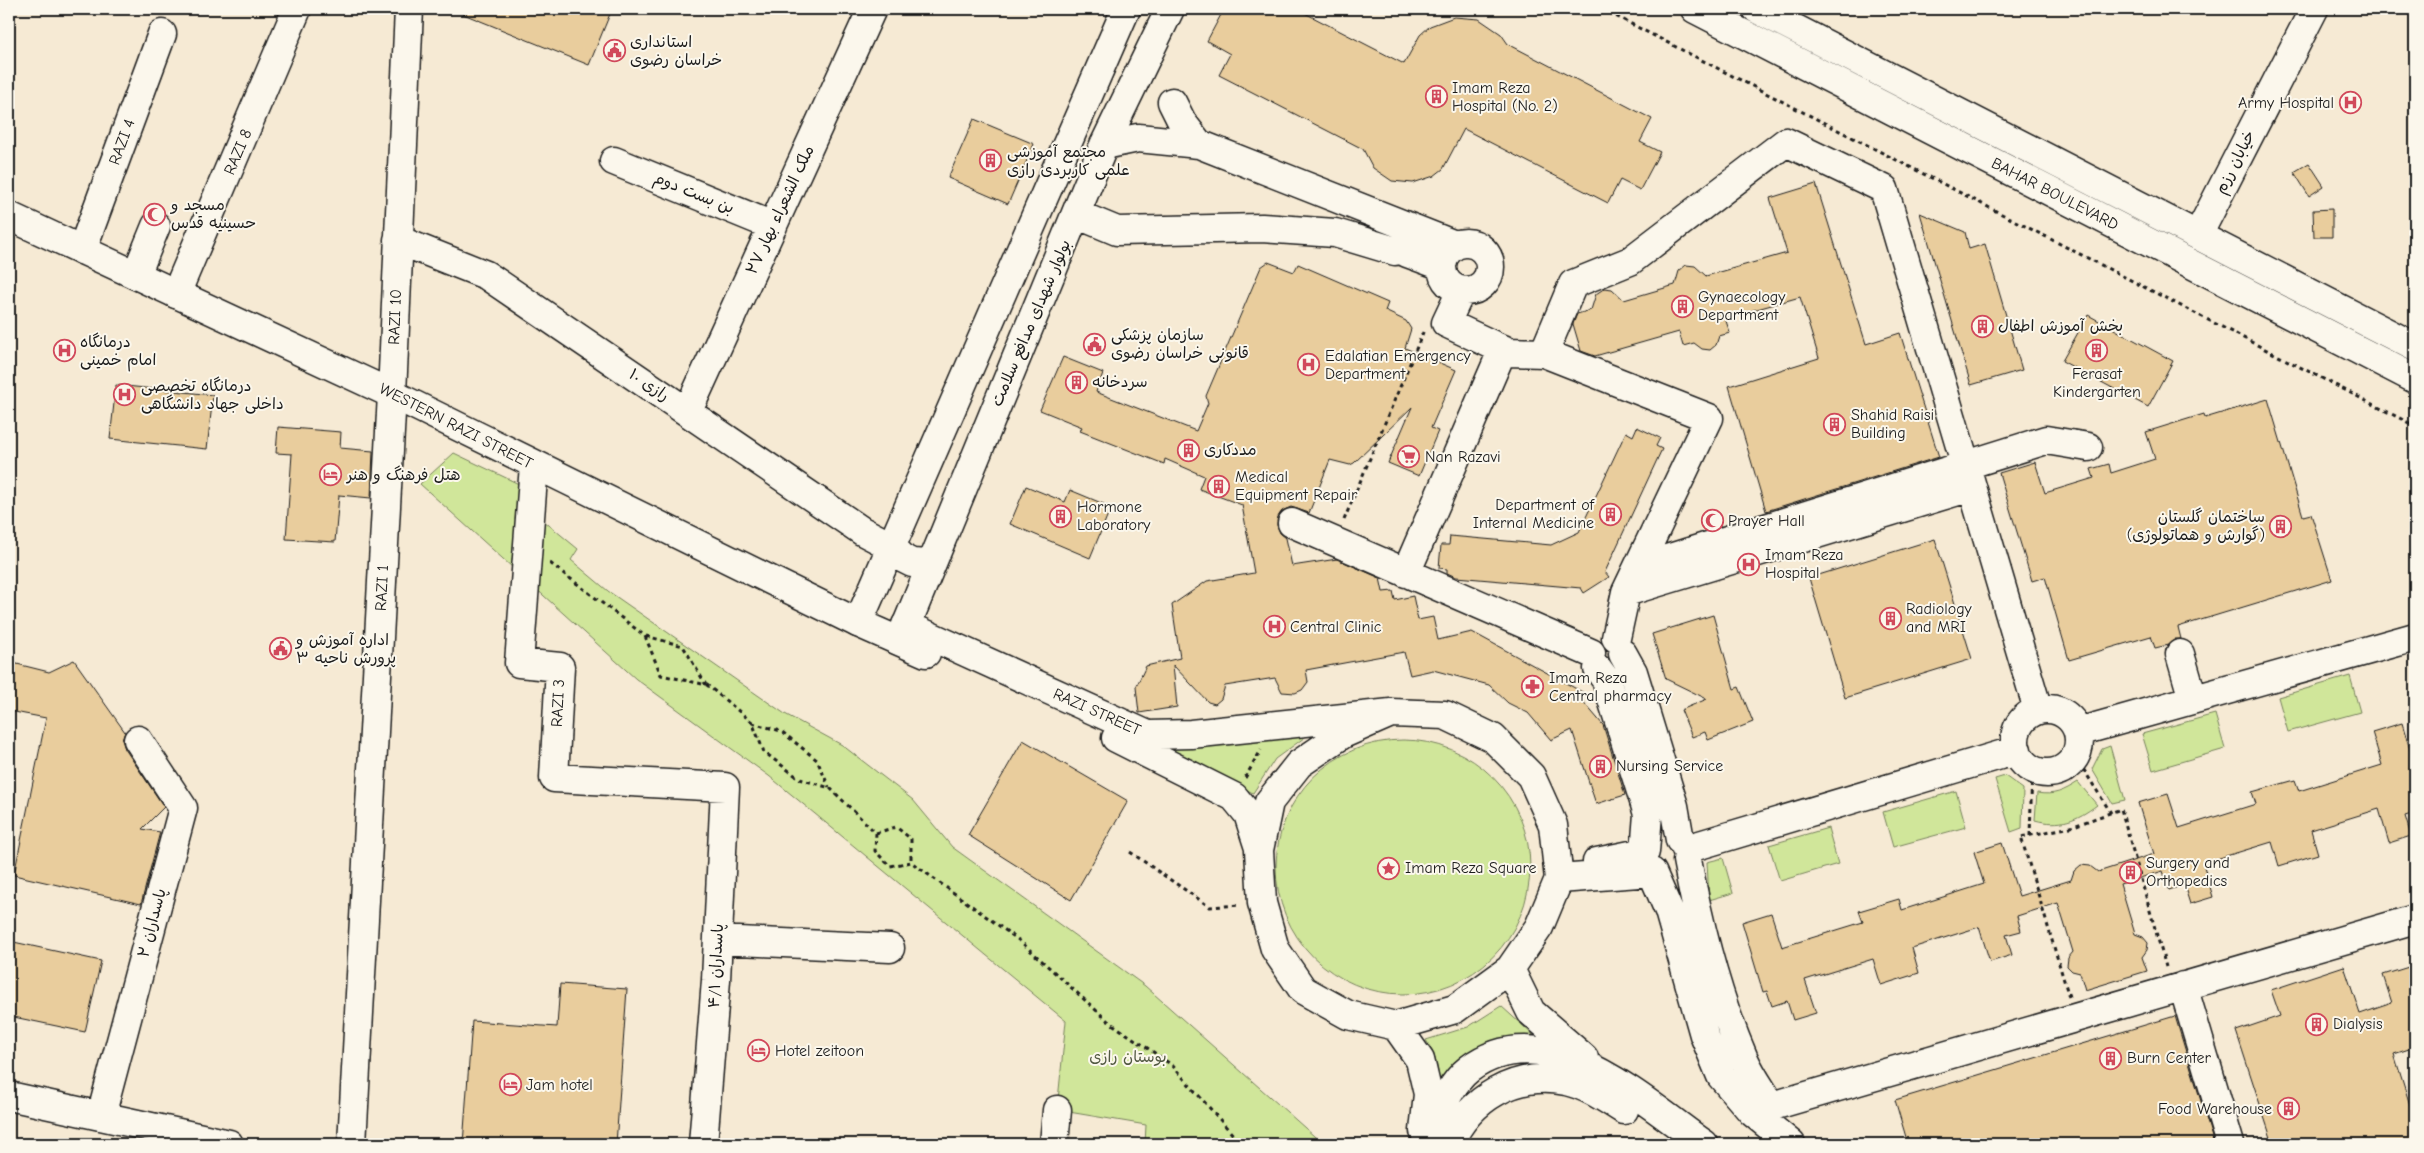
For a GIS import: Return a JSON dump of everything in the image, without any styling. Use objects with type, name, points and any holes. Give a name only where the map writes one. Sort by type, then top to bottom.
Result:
[{"type":"street","name":"RAZI 8","points":[[176,294],[297,9]]},
{"type":"street","name":"RAZI 10","points":[[392,394],[410,9]]},
{"type":"street","name":"ملک الشعراء بهار ۲۷","points":[[688,411],[872,9]]},
{"type":"street","points":[[858,624],[1126,9]]},
{"type":"street","name":"بولوار شهدای مدافع سلامت","points":[[903,633],[1104,145],[1170,9]]},
{"type":"street","name":"BAHAR BOULEVARD","points":[[1695,9],[2415,378]]},
{"type":"street","name":"BAHAR BOULEVARD","points":[[1757,9],[2415,346]]},
{"type":"street","name":"خیابان رزم","points":[[2198,235],[2313,9]]},
{"type":"street","name":"RAZI 4","points":[[82,250],[162,34]]},
{"type":"street","points":[[1172,102],[1182,122],[1199,144]]},
{"type":"street","points":[[1104,145],[1138,138],[1199,144],[1448,255]]},
{"type":"street","points":[[1545,350],[1573,284],[1630,260],[1786,142],[1884,189],[2038,710]]},
{"type":"street","name":"بن بست دوم","points":[[614,161],[773,226]]},
{"type":"street","points":[[1076,214],[1117,231],[1262,228],[1334,233],[1401,252],[1448,255]]},
{"type":"street","name":"WESTERN RAZI STREET","points":[[9,216],[392,394],[534,466],[858,624],[903,633]]},
{"type":"street","points":[[136,275],[156,226]]},
{"type":"street","name":"رازی ۱۰","points":[[398,240],[486,275],[862,531],[891,546],[904,559],[912,563],[930,564]]},
{"type":"street","points":[[1462,242],[1477,244],[1488,255],[1490,262],[1489,277],[1484,283],[1470,291],[1461,291],[1447,282],[1448,255],[1462,242]]},
{"type":"street","points":[[1292,523],[1409,574],[1594,661],[1607,672],[1616,669],[1626,592],[1709,418],[1545,350],[1506,351],[1446,323],[1461,291]]},
{"type":"street","points":[[1409,574],[1506,351]]},
{"type":"street","name":"RAZI 1","points":[[352,1144],[392,394]]},
{"type":"street","points":[[1626,592],[1780,534],[1968,476],[2046,440],[2088,447]]},
{"type":"street","name":"RAZI 3","points":[[534,466],[519,663],[560,667],[554,778],[725,787]]},
{"type":"street","points":[[1638,568],[1780,534]]},
{"type":"street","name":"RAZI STREET","points":[[903,633],[1148,735],[1191,734],[1391,713]]},
{"type":"street","name":"RAZI STREET","points":[[903,633],[1234,797],[1248,814],[1259,850]]},
{"type":"street","points":[[2077,744],[2193,699],[2415,637]]},
{"type":"street","points":[[1620,646],[1633,672],[1674,806],[1695,903],[1730,1025],[1762,1109]]},
{"type":"street","points":[[2180,654],[2193,699]]},
{"type":"street","points":[[1594,661],[1606,680],[1648,814],[1648,862],[1669,911],[1704,1035],[1721,1076],[1762,1109],[1791,1144]]},
{"type":"street","points":[[2046,709],[2063,713],[2075,724],[2077,744],[2070,763],[2056,771],[2044,772],[2024,759],[2015,742],[2019,726],[2024,719],[2038,710],[2046,709]]},
{"type":"street","points":[[1391,713],[1445,715],[1493,738],[1531,776],[1553,825],[1558,871],[1539,927],[1510,969],[1455,1009],[1396,1026],[1348,1015],[1303,990],[1275,949],[1262,903],[1259,850],[1269,802],[1299,764],[1343,734],[1391,713]]},
{"type":"street","name":"پاسداران ۲","points":[[101,1116],[183,808],[138,740]]},
{"type":"street","points":[[1684,850],[2024,759]]},
{"type":"street","name":"پاسداران ۴/۱","points":[[703,1144],[718,940],[725,787]]},
{"type":"street","points":[[1670,835],[1684,850],[1682,870],[1673,877],[1662,877],[1648,862],[1650,842],[1659,836],[1670,835]]},
{"type":"street","points":[[1558,871],[1648,862]]},
{"type":"street","points":[[1762,1109],[2415,919]]},
{"type":"street","points":[[718,940],[890,948]]},
{"type":"street","points":[[1510,969],[1531,1012],[1598,1070],[1704,1144]]},
{"type":"street","points":[[2178,988],[2230,1144]]},
{"type":"street","points":[[1396,1026],[1420,1060],[1428,1094],[1424,1144]]},
{"type":"street","points":[[1424,1144],[1450,1091],[1468,1070],[1493,1056],[1520,1051],[1553,1052],[1598,1070]]},
{"type":"street","points":[[1449,1144],[1457,1126],[1470,1110],[1489,1094],[1513,1083],[1542,1079],[1567,1081],[1595,1091],[1678,1144]]},
{"type":"street","points":[[9,1096],[229,1144]]},
{"type":"street","points":[[1054,1144],[1057,1110]]},
{"type":"path","points":[[1602,9],[2415,426]]},
{"type":"path","points":[[1335,542],[1423,331],[1446,323]]},
{"type":"path","points":[[528,545],[645,636],[683,646],[706,685],[752,722],[781,731],[817,760],[830,788],[876,833],[875,851],[890,866],[911,862],[1020,941],[1108,1021],[1172,1065],[1235,1137],[1246,1144]]},
{"type":"path","points":[[645,636],[661,675],[706,685]]},
{"type":"path","points":[[752,722],[764,752],[800,778],[830,788]]},
{"type":"path","points":[[1234,797],[1276,724]]},
{"type":"path","points":[[2077,744],[2111,813]]},
{"type":"path","points":[[2024,759],[2030,836]]},
{"type":"path","points":[[2076,1017],[2022,837],[2071,827],[2120,810],[2178,988]]},
{"type":"path","points":[[876,833],[896,827],[911,838],[911,862]]},
{"type":"path","points":[[1130,852],[1210,907],[1262,903]]},
{"type":"green space","name":"بوستان رازی","points":[[454,453],[546,497],[532,511],[578,549],[571,560],[608,591],[785,714],[842,745],[913,800],[952,847],[1145,986],[1323,1144],[1206,1144],[1197,1139],[1196,1144],[1145,1144],[1146,1125],[1057,1110],[1066,1021],[769,776],[636,679],[420,484]]},
{"type":"green space","points":[[2350,676],[2360,712],[2288,732],[2278,697]]},
{"type":"green space","points":[[2215,714],[2225,749],[2153,770],[2142,734]]},
{"type":"green space","points":[[1308,735],[1275,759],[1253,793],[1158,747]]},
{"type":"green space","points":[[1391,740],[1415,740],[1452,749],[1484,768],[1502,786],[1521,818],[1528,842],[1530,867],[1528,892],[1521,916],[1502,948],[1484,966],[1452,985],[1440,989],[1415,994],[1391,994],[1354,985],[1322,966],[1304,948],[1285,916],[1281,904],[1276,879],[1276,855],[1285,818],[1304,786],[1322,768],[1354,749],[1366,745]]},
{"type":"green space","points":[[2110,746],[2125,800],[2112,803],[2092,769],[2102,749]]},
{"type":"green space","points":[[2005,776],[2023,789],[2022,828],[2011,832],[1995,779]]},
{"type":"green space","points":[[2078,782],[2097,805],[2082,815],[2068,821],[2052,823],[2035,820],[2037,793],[2049,794],[2059,792]]},
{"type":"green space","points":[[1956,791],[1966,827],[1893,847],[1883,812]]},
{"type":"green space","points":[[1828,828],[1838,864],[1780,881],[1769,845]]},
{"type":"green space","points":[[1723,858],[1733,893],[1709,900],[1707,862]]},
{"type":"green space","points":[[1501,1006],[1554,1054],[1516,1051],[1438,1090],[1436,1064],[1426,1040],[1468,1027]]},
{"type":"building","name":"استانداری خراسان رضوی","points":[[451,9],[612,9],[589,65]]},
{"type":"building","name":"Imam Reza Hospital (No. 2)","points":[[1224,9],[1297,9],[1404,64],[1420,35],[1430,26],[1454,17],[1479,19],[1501,34],[1508,44],[1652,119],[1640,142],[1660,152],[1640,190],[1620,180],[1608,203],[1464,129],[1443,169],[1434,176],[1413,183],[1392,181],[1373,168],[1363,149],[1219,75],[1230,54],[1207,41]]},
{"type":"building","name":"مجتمع آموزشی علمی کاربردی رازی","points":[[974,119],[1034,144],[1008,204],[948,178]]},
{"type":"building","points":[[2309,163],[2324,186],[2309,196],[2294,172]]},
{"type":"building","points":[[1816,184],[1866,344],[1900,333],[1939,457],[1766,511],[1729,386],[1819,358],[1800,297],[1725,318],[1730,333],[1719,336],[1716,345],[1710,350],[1702,349],[1694,343],[1683,346],[1679,332],[1595,356],[1581,351],[1573,324],[1577,314],[1591,310],[1596,294],[1605,288],[1612,289],[1624,300],[1675,285],[1679,271],[1686,265],[1695,266],[1706,276],[1787,253],[1770,198]]},
{"type":"building","points":[[2332,209],[2332,237],[2314,237],[2313,210]]},
{"type":"building","name":"بخش آموزش اطفال","points":[[1920,213],[1965,232],[1969,249],[1985,244],[2022,370],[1971,385]]},
{"type":"building","points":[[1268,262],[1294,272],[1298,264],[1388,303],[1385,311],[1406,321],[1411,329],[1405,348],[1456,370],[1431,428],[1438,431],[1419,476],[1388,463],[1412,407],[1354,463],[1350,465],[1330,460],[1309,513],[1291,507],[1282,511],[1278,517],[1277,525],[1280,533],[1286,538],[1292,566],[1337,559],[1380,578],[1383,592],[1393,591],[1395,600],[1413,596],[1418,620],[1433,617],[1438,640],[1472,632],[1584,693],[1581,699],[1603,725],[1625,795],[1596,804],[1572,730],[1551,740],[1528,713],[1508,703],[1489,685],[1433,670],[1410,675],[1404,652],[1306,670],[1308,682],[1302,690],[1295,693],[1282,692],[1275,678],[1225,686],[1221,699],[1215,704],[1208,702],[1173,665],[1177,707],[1139,713],[1136,687],[1146,666],[1180,658],[1172,605],[1207,581],[1254,573],[1242,505],[1199,489],[1204,476],[1165,459],[1164,464],[1080,431],[1082,427],[1040,410],[1063,357],[1103,373],[1096,392],[1196,431],[1208,403],[1206,396],[1261,267]]},
{"type":"building","points":[[2088,315],[2173,361],[2148,407],[2062,361]]},
{"type":"building","points":[[116,385],[213,395],[207,449],[110,439]]},
{"type":"building","points":[[2268,399],[2303,516],[2311,514],[2332,580],[2178,627],[2181,639],[2175,639],[2168,645],[2155,648],[2151,636],[2069,660],[2045,577],[2032,581],[1999,473],[2035,462],[2045,493],[2094,478],[2091,469],[2109,464],[2111,473],[2155,459],[2146,432],[2204,414],[2205,418]]},
{"type":"building","name":"هتل فرهنگ و هنر","points":[[278,427],[341,432],[340,448],[373,451],[371,498],[339,495],[335,542],[286,539],[292,454],[276,453]]},
{"type":"building","name":"Department of Internal Medicine","points":[[1637,427],[1660,438],[1656,446],[1662,449],[1605,572],[1609,577],[1584,593],[1581,588],[1456,577],[1447,573],[1447,569],[1439,568],[1441,545],[1449,545],[1450,536],[1551,545],[1579,532],[1626,432],[1633,436]]},
{"type":"building","name":"Hormone Laboratory","points":[[1026,486],[1065,502],[1070,490],[1111,507],[1090,558],[1010,524]]},
{"type":"building","name":"Radiology and MRI","points":[[1935,539],[1972,659],[1845,698],[1809,578]]},
{"type":"building","points":[[1713,615],[1734,689],[1739,687],[1753,722],[1708,740],[1705,732],[1692,737],[1681,710],[1707,699],[1666,679],[1652,634]]},
{"type":"building","points":[[74,660],[125,732],[122,740],[125,749],[164,807],[142,829],[160,832],[141,904],[14,875],[46,718],[9,711],[9,662],[49,672]]},
{"type":"building","name":"Surgery and Orthopedics","points":[[2402,723],[2415,766],[2415,813],[2405,816],[2411,836],[2389,843],[2379,809],[2311,830],[2318,854],[2279,866],[2272,842],[2203,863],[2213,897],[2190,904],[2184,885],[2169,890],[2163,871],[2120,884],[2135,934],[2143,937],[2148,943],[2147,950],[2142,957],[2147,971],[2085,990],[2080,973],[2072,971],[2067,966],[2068,958],[2073,952],[2058,903],[2017,916],[2021,931],[2006,935],[2012,955],[1990,962],[1979,927],[1912,948],[1919,973],[1881,985],[1873,959],[1805,980],[1816,1013],[1793,1020],[1787,1001],[1772,1006],[1767,991],[1763,992],[1742,922],[1771,913],[1782,947],[1863,922],[1859,911],[1899,899],[1902,910],[1984,884],[1974,852],[2002,843],[2019,896],[2071,880],[2074,871],[2081,865],[2090,866],[2098,872],[2154,854],[2138,803],[2168,794],[2179,828],[2256,804],[2252,792],[2295,780],[2299,791],[2382,765],[2372,732]]},
{"type":"building","points":[[1023,740],[1128,801],[1071,900],[968,835]]},
{"type":"building","points":[[9,941],[101,961],[85,1032],[9,1016]]},
{"type":"building","points":[[2415,965],[2415,1047],[2394,1054],[2415,1121],[2415,1144],[2273,1144],[2236,1031],[2280,1016],[2271,990],[2344,966],[2360,1014],[2392,1003],[2383,975]]},
{"type":"building","points":[[560,984],[627,989],[616,1144],[463,1144],[472,1021],[557,1027]]},
{"type":"building","name":"Burn Center","points":[[2175,1016],[2214,1144],[1908,1144],[1895,1100]]},
{"type":"place","name":"استانداری خراسان رضوی","points":[[614,51]]},
{"type":"place","name":"Imam Reza Hospital (No. 2)","points":[[1436,97]]},
{"type":"place","name":"Army Hospital","points":[[2350,103]]},
{"type":"place","name":"مجتمع آموزشی علمی کاربردی رازی","points":[[991,161]]},
{"type":"place","name":"مسجد و حسینیه قدس","points":[[155,214]]},
{"type":"place","name":"Gynaecology Department","points":[[1682,306]]},
{"type":"place","name":"بخش آموزش اطفال","points":[[1982,326]]},
{"type":"place","name":"سازمان پزشکی قانونی خراسان رضوی","points":[[1095,344]]},
{"type":"place","name":"Ferasat Kindergarten","points":[[2097,350]]},
{"type":"place","name":"درمانگاه امام خمینی","points":[[64,351]]},
{"type":"place","name":"Edalatian Emergency Department","points":[[1309,365]]},
{"type":"place","name":"سردخانه","points":[[1076,382]]},
{"type":"place","name":"درمانگاه تخصصی داخلی جهاد دانشگاهی","points":[[125,395]]},
{"type":"place","name":"Shahid Raisi Building","points":[[1835,424]]},
{"type":"place","name":"مددکاری","points":[[1188,450]]},
{"type":"place","name":"Nan Razavi","points":[[1409,457]]},
{"type":"place","name":"هتل فرهنگ و هنر","points":[[331,475]]},
{"type":"place","name":"Medical Equipment Repair","points":[[1219,486]]},
{"type":"place","name":"Department of Internal Medicine","points":[[1610,514]]},
{"type":"place","name":"Hormone Laboratory","points":[[1061,516]]},
{"type":"place","name":"Prayer Hall","points":[[1712,521]]},
{"type":"place","name":"ساختمان گلستان (گوارش و هماتولوژی)","points":[[2281,526]]},
{"type":"place","name":"Imam Reza Hospital","points":[[1749,564]]},
{"type":"place","name":"Radiology and MRI","points":[[1890,618]]},
{"type":"place","name":"Central Clinic","points":[[1274,627]]},
{"type":"place","name":"اداره آموزش و پرورش ناحیه ۳","points":[[280,649]]},
{"type":"place","name":"Imam Reza Central pharmacy","points":[[1533,687]]},
{"type":"place","name":"Nursing Service","points":[[1600,766]]},
{"type":"place","name":"Imam Reza Square","points":[[1389,868]]},
{"type":"place","name":"Surgery and Orthopedics","points":[[2130,872]]},
{"type":"place","name":"Dialysis","points":[[2317,1024]]},
{"type":"place","name":"Hotel zeitoon","points":[[759,1051]]},
{"type":"place","name":"Burn Center","points":[[2111,1058]]},
{"type":"place","name":"Jam hotel","points":[[510,1085]]},
{"type":"place","name":"Food Warehouse","points":[[2288,1109]]}]
